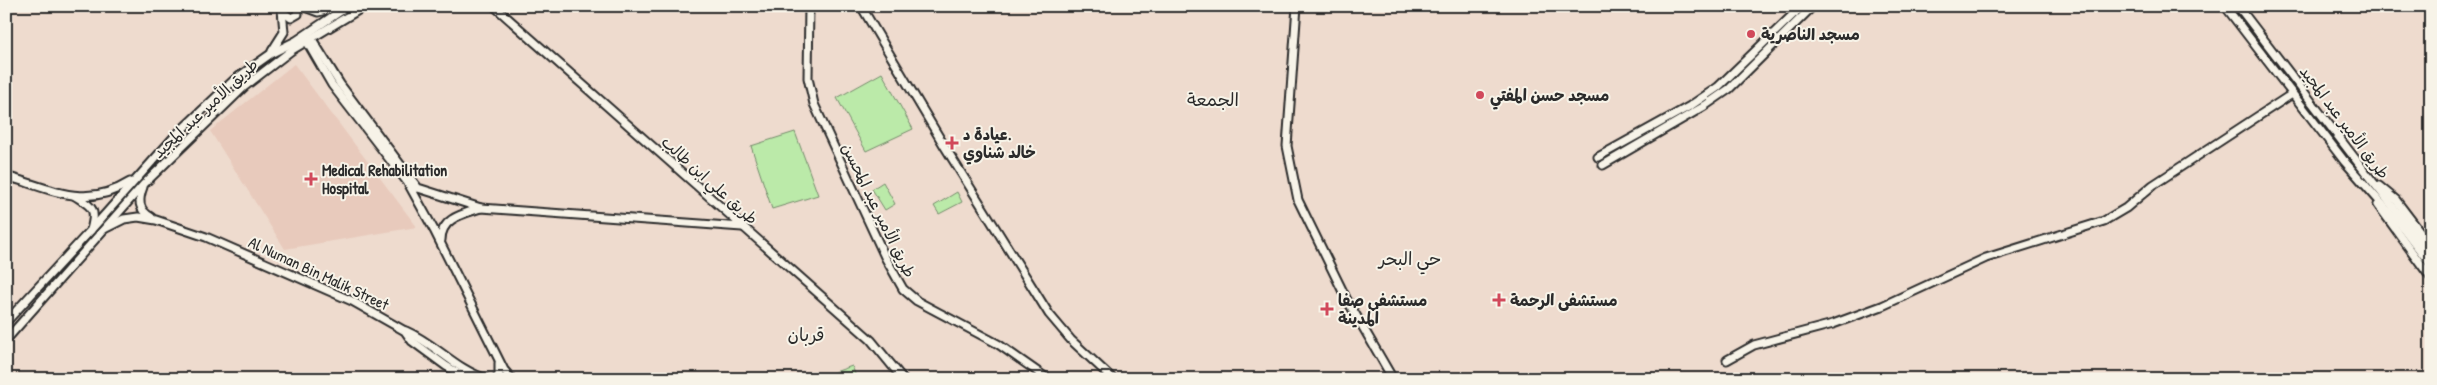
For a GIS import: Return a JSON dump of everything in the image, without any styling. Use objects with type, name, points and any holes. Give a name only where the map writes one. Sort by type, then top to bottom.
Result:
[{"type":"main road","points":[[281,8],[291,18],[298,14],[297,6]]},
{"type":"main road","points":[[302,6],[318,12],[342,6]]},
{"type":"main road","name":"طريق الأمير عبد المجيد","points":[[6,322],[175,136],[234,80],[272,52],[296,40],[348,6]]},
{"type":"main road","name":"طريق الأمير عبد المجيد","points":[[6,340],[143,185],[244,86],[280,58],[365,6]]},
{"type":"main road","name":"طريق علي ابن طالب","points":[[494,6],[870,340],[903,379]]},
{"type":"main road","name":"طريق الأمير عبد المحسن","points":[[809,6],[808,78],[814,104],[885,257],[903,289],[916,301],[998,344],[1048,379]]},
{"type":"main road","points":[[861,6],[910,90],[1032,278],[1049,314],[1062,330],[1113,379]]},
{"type":"main road","points":[[1297,6],[1287,146],[1298,200],[1346,298],[1392,379]]},
{"type":"main road","points":[[1598,157],[1690,106],[1718,87],[1802,6]]},
{"type":"main road","points":[[1604,165],[1703,107],[1728,89],[1813,6]]},
{"type":"main road","name":"طريق الأمير عبد المجيد","points":[[2225,6],[2369,190],[2431,254]]},
{"type":"main road","name":"طريق الأمير عبد المجيد","points":[[2238,6],[2417,241]]},
{"type":"main road","points":[[272,52],[284,32],[281,8]]},
{"type":"main road","points":[[310,40],[340,84],[418,188],[481,208],[742,227]]},
{"type":"main road","points":[[310,40],[332,85],[408,183],[441,243],[499,360],[512,379]]},
{"type":"main road","points":[[910,90],[917,86]]},
{"type":"main road","points":[[1727,360],[1754,346],[1833,324],[1896,301],[1986,258],[2104,221],[2126,208],[2153,185],[2292,94]]},
{"type":"main road","points":[[6,176],[75,196],[94,211],[95,216],[91,230]]},
{"type":"main road","name":"طريق الأمير عبد المجيد","points":[[75,196],[90,197],[110,193],[136,179]]},
{"type":"main road","points":[[2373,182],[2396,200],[2431,246]]},
{"type":"main road","points":[[143,185],[140,196],[140,208],[143,213],[156,220]]},
{"type":"main road","points":[[2369,190],[2431,278]]},
{"type":"main road","points":[[441,243],[441,232],[446,223],[481,208]]},
{"type":"main road","name":"Al Numan Bin Malik Street","points":[[102,230],[124,219],[144,219],[156,220],[206,237],[352,301],[405,331],[412,341],[446,366],[468,379]]},
{"type":"main road","points":[[2417,241],[2431,265]]},
{"type":"main road","points":[[1062,330],[1068,322]]},
{"type":"main road","points":[[405,331],[418,336],[461,368],[487,379]]},
{"type":"main road","points":[[495,379],[499,376],[499,360]]},
{"type":"shaded area","name":"Medical Rehabilitation Hospital","points":[[294,64],[417,227],[285,249],[210,131]]},
{"type":"green space","points":[[882,73],[913,129],[866,151],[837,98]]},
{"type":"green space","points":[[795,132],[818,195],[772,209],[751,146]]},
{"type":"green space","points":[[883,182],[895,204],[885,210],[872,189]]},
{"type":"green space","points":[[957,192],[962,202],[939,214],[934,206]]},
{"type":"green space","points":[[852,366],[857,379],[834,379],[832,373]]},
{"type":"place","name":"مسجد الناصرية","points":[[1751,34]]},
{"type":"place","name":"مسجد حسن المفتي","points":[[1480,95]]},
{"type":"place","name":"عيادة د. خالد شناوي","points":[[952,143]]},
{"type":"place","name":"Medical Rehabilitation Hospital","points":[[311,179]]},
{"type":"place","name":"مستشفى الرحمة","points":[[1499,300]]},
{"type":"place","name":"مستشفی صفا المدینة","points":[[1327,309]]},
{"type":"district","name":"الجمعة","points":[[1213,100]]},
{"type":"district","name":"حي البحر","points":[[1410,259]]},
{"type":"district","name":"قربان","points":[[806,335]]}]
